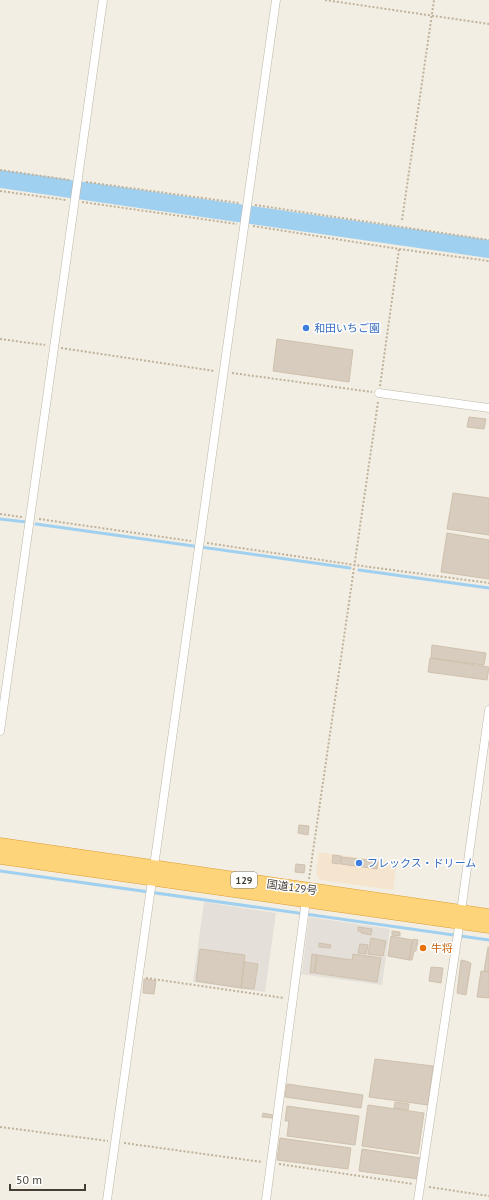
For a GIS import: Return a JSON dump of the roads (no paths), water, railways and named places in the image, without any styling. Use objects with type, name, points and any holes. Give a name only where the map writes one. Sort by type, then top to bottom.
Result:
[{"type":"highway","name":"国道129号","points":[[0,845],[151,883]]},
{"type":"highway","name":"国道129号","points":[[0,857],[151,883],[458,927],[489,926]]},
{"type":"highway","name":"国道129号","points":[[458,927],[489,916]]},
{"type":"street","points":[[0,731],[103,0]]},
{"type":"street","points":[[106,1200],[276,0]]},
{"type":"street","points":[[379,393],[489,408]]},
{"type":"street","points":[[418,1200],[489,710]]},
{"type":"street","points":[[266,1200],[305,905]]},
{"type":"waterway","points":[[0,179],[489,249]]},
{"type":"waterway","points":[[0,519],[26,522]]},
{"type":"waterway","points":[[36,524],[350,568]]},
{"type":"waterway","points":[[359,570],[489,588]]},
{"type":"waterway","points":[[0,871],[489,940]]},
{"type":"place","name":"和田いちご園","points":[[306,328]]},
{"type":"place","name":"フレックス・ドリーム","points":[[359,863]]},
{"type":"place","name":"牛将","points":[[423,948]]}]
